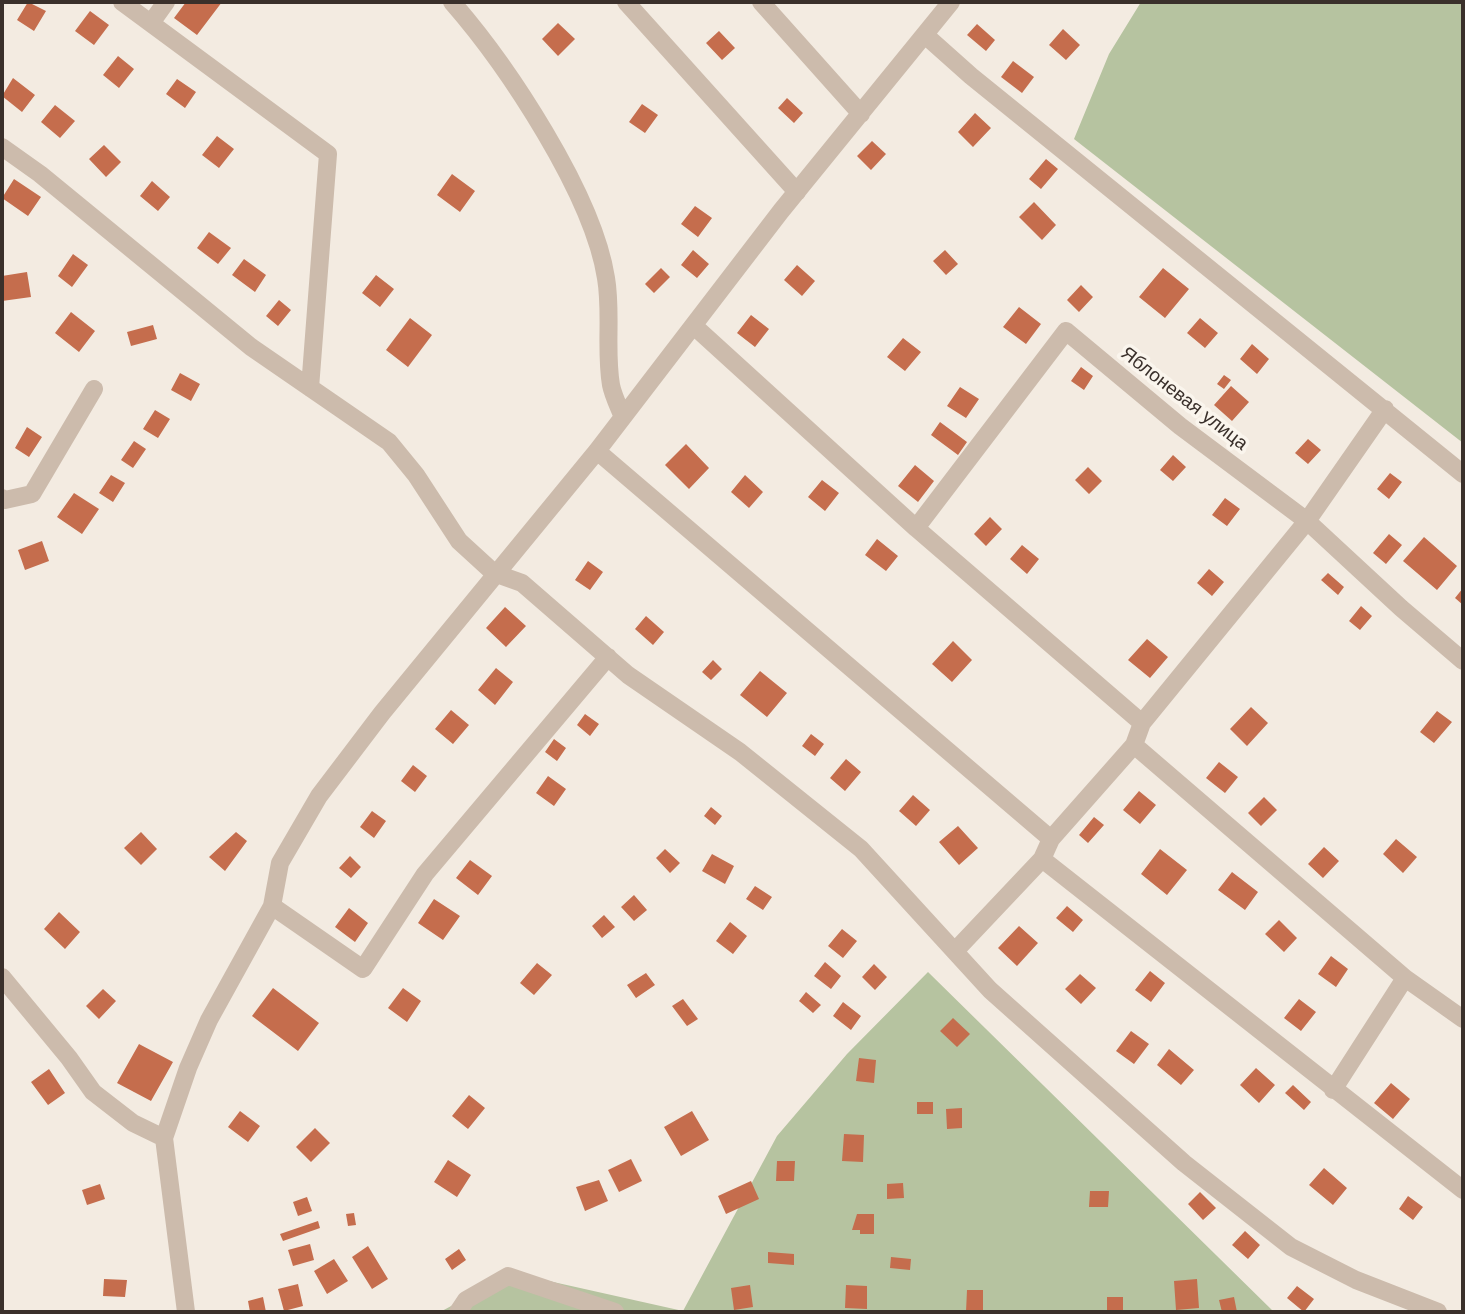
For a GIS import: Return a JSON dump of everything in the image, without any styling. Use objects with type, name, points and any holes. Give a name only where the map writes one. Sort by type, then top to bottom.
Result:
[{"type":"street","points":[[122,2],[328,154],[310,388]]},
{"type":"street","points":[[151,23],[166,2]]},
{"type":"street","points":[[452,2],[484,39],[564,165],[592,229],[606,277],[611,385],[622,415]]},
{"type":"street","points":[[626,2],[797,192]]},
{"type":"street","points":[[761,2],[861,114]]},
{"type":"street","points":[[186,1312],[164,1138],[188,1068],[209,1020],[272,906],[280,863],[319,796],[494,573],[597,451],[622,415],[797,192],[951,2]]},
{"type":"street","points":[[925,35],[971,76],[1463,474]]},
{"type":"street","points":[[2,147],[40,174],[251,346],[389,442],[416,475],[459,541],[494,573],[522,583],[608,657],[740,752],[862,849],[990,990],[1184,1163],[1292,1247],[1356,1280],[1438,1312]]},
{"type":"street","points":[[694,326],[916,528],[1142,723]]},
{"type":"street","name":"Яблоневая улица","points":[[916,528],[1066,331],[1180,426],[1307,521],[1463,661]]},
{"type":"street","points":[[2,498],[5,500],[32,494],[94,389]]},
{"type":"street","points":[[955,951],[1042,859],[1051,839],[1134,745],[1142,723],[1307,521],[1385,409]]},
{"type":"street","points":[[597,451],[1051,839]]},
{"type":"street","points":[[272,906],[363,969],[425,874],[608,657]]},
{"type":"street","points":[[1134,745],[1405,978],[1463,1019]]},
{"type":"street","points":[[1042,859],[1463,1190]]},
{"type":"street","points":[[2,977],[69,1058],[93,1092],[133,1123],[164,1138]]},
{"type":"street","points":[[1333,1090],[1405,978]]},
{"type":"street","points":[[458,1312],[466,1300],[508,1276],[615,1312]]},
{"type":"green space","points":[[1141,2],[1463,2],[1463,443],[1074,139],[1109,54]]},
{"type":"green space","points":[[928,972],[1274,1312],[440,1312],[513,1273],[683,1311],[777,1136],[847,1054]]},
{"type":"building","points":[[28,2],[46,11],[34,31],[17,20]]},
{"type":"building","points":[[186,2],[222,2],[197,35],[174,18]]},
{"type":"building","points":[[90,11],[109,25],[94,45],[75,31]]},
{"type":"building","points":[[558,23],[575,39],[558,56],[542,39]]},
{"type":"building","points":[[977,24],[995,40],[986,51],[967,35]]},
{"type":"building","points":[[1063,29],[1080,45],[1066,60],[1049,45]]},
{"type":"building","points":[[719,31],[735,48],[722,60],[706,43]]},
{"type":"building","points":[[118,56],[134,69],[119,88],[103,75]]},
{"type":"building","points":[[1013,61],[1034,77],[1022,93],[1001,77]]},
{"type":"building","points":[[13,78],[35,95],[22,112],[2,96]]},
{"type":"building","points":[[177,79],[196,92],[185,108],[166,94]]},
{"type":"building","points":[[787,98],[803,113],[794,123],[778,108]]},
{"type":"building","points":[[642,104],[658,115],[645,133],[629,122]]},
{"type":"building","points":[[55,105],[75,121],[60,138],[41,122]]},
{"type":"building","points":[[975,113],[991,128],[973,147],[958,132]]},
{"type":"building","points":[[217,136],[234,149],[219,168],[202,155]]},
{"type":"building","points":[[872,141],[886,154],[871,170],[857,156]]},
{"type":"building","points":[[104,145],[121,162],[106,177],[89,159]]},
{"type":"building","points":[[1046,159],[1058,169],[1041,189],[1029,179]]},
{"type":"building","points":[[452,174],[475,191],[460,212],[437,195]]},
{"type":"building","points":[[14,179],[41,197],[28,216],[2,198]]},
{"type":"building","points":[[152,181],[170,197],[158,211],[140,196]]},
{"type":"building","points":[[1034,202],[1056,225],[1042,240],[1019,217]]},
{"type":"building","points":[[695,206],[712,218],[698,237],[681,224]]},
{"type":"building","points":[[209,232],[231,248],[218,264],[197,248]]},
{"type":"building","points":[[693,250],[709,264],[697,278],[681,265]]},
{"type":"building","points":[[945,250],[958,264],[946,275],[933,261]]},
{"type":"building","points":[[73,254],[88,265],[72,287],[58,276]]},
{"type":"building","points":[[244,259],[266,275],[255,292],[232,275]]},
{"type":"building","points":[[797,265],[815,281],[802,296],[784,280]]},
{"type":"building","points":[[661,268],[670,277],[654,293],[645,284]]},
{"type":"building","points":[[1163,268],[1189,289],[1165,318],[1139,297]]},
{"type":"building","points":[[27,272],[31,297],[2,301],[2,276]]},
{"type":"building","points":[[376,275],[394,289],[380,307],[362,293]]},
{"type":"building","points":[[1081,285],[1093,297],[1079,312],[1067,300]]},
{"type":"building","points":[[279,300],[291,310],[278,326],[266,316]]},
{"type":"building","points":[[1019,307],[1041,324],[1026,344],[1003,327]]},
{"type":"building","points":[[71,312],[95,331],[79,352],[55,333]]},
{"type":"building","points":[[751,315],[769,329],[755,347],[737,333]]},
{"type":"building","points":[[410,318],[432,335],[408,367],[386,350]]},
{"type":"building","points":[[1200,318],[1218,333],[1205,348],[1187,333]]},
{"type":"building","points":[[153,325],[157,339],[131,346],[127,332]]},
{"type":"building","points":[[903,338],[921,352],[905,371],[887,357]]},
{"type":"building","points":[[1252,344],[1269,359],[1257,374],[1240,359]]},
{"type":"building","points":[[1081,367],[1093,376],[1084,390],[1071,381]]},
{"type":"building","points":[[180,373],[200,384],[191,401],[171,390]]},
{"type":"building","points":[[1224,375],[1231,380],[1224,389],[1217,384]]},
{"type":"building","points":[[1231,386],[1249,402],[1232,421],[1214,405]]},
{"type":"building","points":[[960,387],[979,399],[966,418],[947,406]]},
{"type":"building","points":[[155,410],[170,419],[158,438],[143,429]]},
{"type":"building","points":[[940,422],[967,442],[958,455],[931,435]]},
{"type":"building","points":[[27,427],[42,437],[29,457],[15,448]]},
{"type":"building","points":[[1308,439],[1321,450],[1308,464],[1295,453]]},
{"type":"building","points":[[134,441],[146,449],[133,468],[121,460]]},
{"type":"building","points":[[686,444],[709,468],[689,489],[665,465]]},
{"type":"building","points":[[1173,455],[1186,467],[1173,481],[1160,470]]},
{"type":"building","points":[[915,465],[934,481],[918,502],[898,486]]},
{"type":"building","points":[[1088,467],[1102,481],[1089,494],[1075,480]]},
{"type":"building","points":[[1390,473],[1402,482],[1389,499],[1377,489]]},
{"type":"building","points":[[111,475],[125,483],[113,502],[99,493]]},
{"type":"building","points":[[745,475],[763,492],[749,508],[731,492]]},
{"type":"building","points":[[822,480],[839,493],[825,511],[808,497]]},
{"type":"building","points":[[74,493],[99,509],[82,534],[57,517]]},
{"type":"building","points":[[1225,498],[1240,509],[1227,526],[1212,515]]},
{"type":"building","points":[[990,517],[1002,529],[986,546],[974,534]]},
{"type":"building","points":[[1389,534],[1402,545],[1386,564],[1373,553]]},
{"type":"building","points":[[1424,537],[1457,566],[1437,590],[1403,561]]},
{"type":"building","points":[[877,539],[898,556],[886,571],[865,555]]},
{"type":"building","points":[[42,541],[49,561],[25,570],[18,550]]},
{"type":"building","points":[[1022,545],[1039,559],[1027,574],[1010,559]]},
{"type":"building","points":[[588,561],[603,572],[590,590],[575,580]]},
{"type":"building","points":[[1209,569],[1224,582],[1212,596],[1197,583]]},
{"type":"building","points":[[1328,573],[1344,587],[1338,595],[1321,580]]},
{"type":"building","points":[[1463,588],[1463,605],[1455,598]]},
{"type":"building","points":[[1361,606],[1372,616],[1360,630],[1349,621]]},
{"type":"building","points":[[505,607],[526,626],[506,647],[486,628]]},
{"type":"building","points":[[646,616],[664,632],[653,645],[635,629]]},
{"type":"building","points":[[1147,639],[1168,657],[1150,678],[1128,660]]},
{"type":"building","points":[[953,641],[972,660],[952,682],[932,664]]},
{"type":"building","points":[[713,660],[722,669],[711,680],[702,672]]},
{"type":"building","points":[[496,668],[513,682],[495,705],[478,690]]},
{"type":"building","points":[[760,671],[787,693],[767,717],[740,695]]},
{"type":"building","points":[[1251,707],[1268,723],[1247,746],[1230,729]]},
{"type":"building","points":[[451,710],[469,725],[453,744],[435,729]]},
{"type":"building","points":[[1437,711],[1452,722],[1434,743],[1420,732]]},
{"type":"building","points":[[585,714],[599,724],[590,736],[577,725]]},
{"type":"building","points":[[811,734],[824,744],[815,756],[802,746]]},
{"type":"building","points":[[554,739],[566,748],[557,761],[545,752]]},
{"type":"building","points":[[846,759],[861,772],[845,791],[830,778]]},
{"type":"building","points":[[1219,762],[1238,777],[1225,793],[1206,778]]},
{"type":"building","points":[[413,765],[427,776],[415,792],[401,781]]},
{"type":"building","points":[[548,776],[566,789],[554,806],[536,793]]},
{"type":"building","points":[[1139,791],[1156,805],[1140,824],[1123,810]]},
{"type":"building","points":[[913,795],[930,810],[916,826],[899,811]]},
{"type":"building","points":[[1264,797],[1277,810],[1261,826],[1248,813]]},
{"type":"building","points":[[711,807],[722,816],[715,825],[704,816]]},
{"type":"building","points":[[372,811],[386,821],[374,838],[360,827]]},
{"type":"building","points":[[1094,817],[1104,825],[1088,843],[1079,835]]},
{"type":"building","points":[[958,826],[978,848],[959,865],[939,842]]},
{"type":"building","points":[[141,832],[157,849],[141,865],[124,848]]},
{"type":"building","points":[[236,832],[247,841],[225,871],[209,857]]},
{"type":"building","points":[[1396,839],[1417,857],[1403,873],[1383,854]]},
{"type":"building","points":[[1324,847],[1339,861],[1323,878],[1308,864]]},
{"type":"building","points":[[665,849],[680,863],[670,873],[656,858]]},
{"type":"building","points":[[1160,849],[1187,870],[1167,895],[1141,874]]},
{"type":"building","points":[[712,854],[734,866],[725,884],[702,871]]},
{"type":"building","points":[[350,856],[361,867],[351,878],[339,868]]},
{"type":"building","points":[[470,860],[492,876],[478,895],[456,878]]},
{"type":"building","points":[[1232,872],[1258,892],[1245,910],[1218,890]]},
{"type":"building","points":[[755,886],[772,897],[763,910],[746,899]]},
{"type":"building","points":[[634,895],[647,910],[634,921],[621,907]]},
{"type":"building","points":[[434,899],[460,916],[443,940],[418,923]]},
{"type":"building","points":[[1067,906],[1083,920],[1073,932],[1056,918]]},
{"type":"building","points":[[349,908],[368,923],[355,942],[335,927]]},
{"type":"building","points":[[59,912],[80,932],[65,949],[44,929]]},
{"type":"building","points":[[604,915],[615,927],[602,938],[592,926]]},
{"type":"building","points":[[1279,920],[1297,938],[1284,952],[1265,934]]},
{"type":"building","points":[[730,922],[747,936],[733,954],[716,941]]},
{"type":"building","points":[[1019,926],[1038,943],[1017,966],[998,948]]},
{"type":"building","points":[[842,929],[857,941],[843,958],[828,946]]},
{"type":"building","points":[[1331,956],[1348,969],[1336,987],[1318,974]]},
{"type":"building","points":[[825,962],[841,976],[831,989],[814,976]]},
{"type":"building","points":[[537,963],[552,975],[534,995],[520,983]]},
{"type":"building","points":[[874,964],[887,977],[875,990],[862,977]]},
{"type":"building","points":[[1150,971],[1165,983],[1151,1002],[1135,990]]},
{"type":"building","points":[[646,973],[655,985],[636,998],[627,985]]},
{"type":"building","points":[[1080,974],[1096,988],[1081,1004],[1065,989]]},
{"type":"building","points":[[273,988],[319,1023],[298,1051],[252,1016]]},
{"type":"building","points":[[403,988],[421,1001],[407,1022],[388,1008]]},
{"type":"building","points":[[103,989],[116,1001],[99,1019],[86,1006]]},
{"type":"building","points":[[806,992],[821,1005],[813,1013],[799,1001]]},
{"type":"building","points":[[683,999],[698,1019],[687,1026],[672,1006]]},
{"type":"building","points":[[1299,999],[1316,1012],[1301,1031],[1284,1018]]},
{"type":"building","points":[[843,1002],[861,1016],[851,1030],[833,1016]]},
{"type":"building","points":[[953,1018],[970,1034],[957,1047],[940,1031]]},
{"type":"building","points":[[1131,1031],[1149,1044],[1134,1064],[1116,1051]]},
{"type":"building","points":[[139,1044],[173,1062],[151,1101],[117,1083]]},
{"type":"building","points":[[1169,1049],[1194,1070],[1181,1085],[1157,1065]]},
{"type":"building","points":[[859,1058],[876,1060],[874,1083],[856,1081]]},
{"type":"building","points":[[1256,1068],[1275,1085],[1259,1103],[1240,1085]]},
{"type":"building","points":[[49,1069],[65,1093],[48,1105],[31,1082]]},
{"type":"building","points":[[1391,1083],[1410,1099],[1393,1119],[1374,1103]]},
{"type":"building","points":[[1293,1085],[1311,1102],[1304,1110],[1285,1093]]},
{"type":"building","points":[[469,1095],[485,1108],[468,1129],[452,1116]]},
{"type":"building","points":[[917,1102],[933,1102],[933,1114],[917,1114]]},
{"type":"building","points":[[962,1108],[962,1128],[947,1129],[946,1109]]},
{"type":"building","points":[[240,1111],[260,1126],[248,1142],[228,1127]]},
{"type":"building","points":[[692,1111],[709,1140],[681,1156],[664,1127]]},
{"type":"building","points":[[315,1128],[330,1143],[311,1162],[296,1147]]},
{"type":"building","points":[[844,1134],[864,1135],[863,1162],[842,1161]]},
{"type":"building","points":[[631,1159],[642,1181],[619,1192],[608,1170]]},
{"type":"building","points":[[448,1160],[471,1175],[457,1197],[434,1182]]},
{"type":"building","points":[[777,1161],[795,1161],[794,1181],[776,1181]]},
{"type":"building","points":[[1324,1168],[1347,1188],[1333,1205],[1309,1185]]},
{"type":"building","points":[[599,1180],[608,1201],[585,1211],[576,1187]]},
{"type":"building","points":[[751,1181],[759,1199],[726,1214],[718,1196]]},
{"type":"building","points":[[903,1183],[904,1198],[887,1199],[887,1184]]},
{"type":"building","points":[[100,1184],[105,1199],[87,1205],[82,1190]]},
{"type":"building","points":[[1090,1191],[1109,1191],[1108,1207],[1089,1207]]},
{"type":"building","points":[[1200,1192],[1216,1208],[1203,1220],[1188,1204]]},
{"type":"building","points":[[1408,1196],[1423,1207],[1413,1220],[1399,1209]]},
{"type":"building","points":[[307,1197],[312,1211],[298,1216],[293,1202]]},
{"type":"building","points":[[354,1213],[356,1225],[348,1226],[346,1214]]},
{"type":"building","points":[[857,1214],[874,1214],[874,1234],[860,1234],[860,1230],[852,1230]]},
{"type":"building","points":[[318,1221],[320,1228],[283,1241],[280,1234]]},
{"type":"building","points":[[1245,1231],[1260,1245],[1248,1259],[1232,1245]]},
{"type":"building","points":[[310,1244],[314,1260],[293,1266],[288,1250]]},
{"type":"building","points":[[368,1246],[388,1279],[372,1289],[352,1257]]},
{"type":"building","points":[[459,1249],[466,1260],[452,1270],[445,1259]]},
{"type":"building","points":[[768,1252],[794,1254],[794,1265],[768,1263]]},
{"type":"building","points":[[891,1257],[911,1259],[910,1270],[890,1268]]},
{"type":"building","points":[[334,1259],[348,1281],[327,1294],[314,1271]]},
{"type":"building","points":[[104,1279],[127,1280],[125,1297],[103,1296]]},
{"type":"building","points":[[1197,1279],[1199,1308],[1176,1310],[1174,1281]]},
{"type":"building","points":[[298,1284],[303,1306],[284,1311],[278,1289]]},
{"type":"building","points":[[750,1285],[753,1307],[734,1310],[731,1288]]},
{"type":"building","points":[[846,1285],[867,1286],[867,1309],[845,1308]]},
{"type":"building","points":[[1297,1286],[1314,1299],[1304,1312],[1287,1298]]},
{"type":"building","points":[[967,1290],[983,1290],[983,1312],[966,1312]]},
{"type":"building","points":[[263,1297],[266,1312],[250,1312],[248,1301]]},
{"type":"building","points":[[1107,1297],[1123,1297],[1123,1312],[1107,1312]]},
{"type":"building","points":[[1234,1297],[1237,1312],[1222,1312],[1219,1300]]}]
